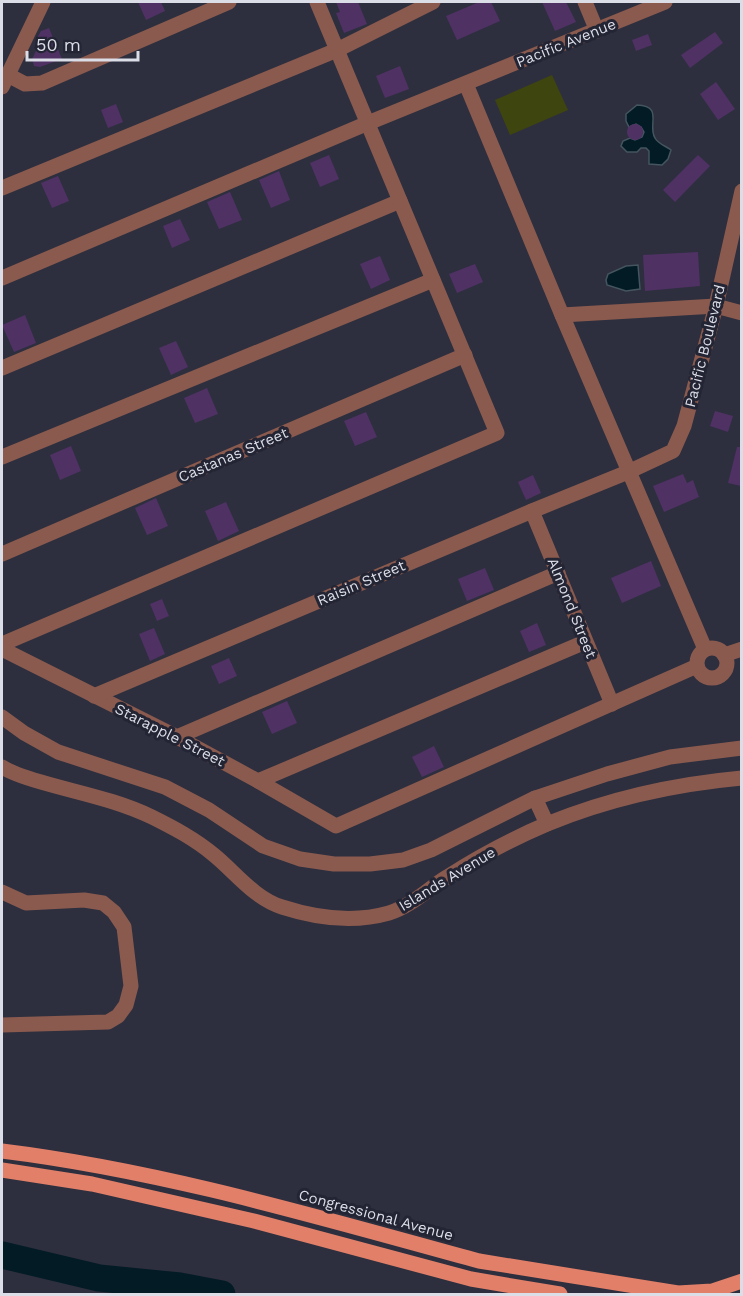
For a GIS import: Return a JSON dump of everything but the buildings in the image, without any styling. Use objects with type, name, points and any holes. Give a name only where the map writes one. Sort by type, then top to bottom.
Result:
[{"type":"main road","name":"Congressional Avenue","points":[[2,1151],[96,1165],[241,1198],[478,1261],[511,1267],[678,1293],[712,1291],[741,1281]]},
{"type":"main road","points":[[2,1170],[92,1184],[254,1221],[471,1280],[560,1294]]},
{"type":"street","points":[[43,2],[5,81],[25,84],[42,83],[229,2]]},
{"type":"street","points":[[2,647],[497,433],[317,2]]},
{"type":"street","points":[[2,188],[337,50],[413,5],[433,2]]},
{"type":"street","points":[[585,2],[597,31]]},
{"type":"street","name":"Pacific Avenue","points":[[2,278],[368,123],[665,2]]},
{"type":"street","points":[[466,84],[705,650]]},
{"type":"street","name":"Pacific Boulevard","points":[[628,472],[673,451],[684,426],[716,306],[741,191]]},
{"type":"street","points":[[2,368],[400,201]]},
{"type":"street","points":[[2,457],[433,280]]},
{"type":"street","points":[[562,315],[716,306],[741,313]]},
{"type":"street","name":"Castanas Street","points":[[2,554],[465,355]]},
{"type":"street","name":"Raisin Street","points":[[94,696],[628,472]]},
{"type":"street","name":"Almond Street","points":[[532,511],[612,704]]},
{"type":"street","points":[[177,737],[558,573]]},
{"type":"street","points":[[258,781],[585,642]]},
{"type":"street","name":"Starapple Street","points":[[2,647],[177,737],[336,826],[612,704]]},
{"type":"street","points":[[714,648],[724,655],[725,668],[715,677],[702,674],[697,666],[699,656],[705,650],[714,648]]},
{"type":"street","points":[[724,655],[741,649]]},
{"type":"street","points":[[612,704],[697,666]]},
{"type":"street","name":"Islands Avenue","points":[[2,717],[24,733],[58,752],[165,787],[209,810],[263,846],[300,859],[334,864],[370,864],[403,860],[431,850],[535,798],[670,757],[741,748]]},
{"type":"street","name":"Islands Avenue","points":[[2,767],[37,781],[110,800],[149,815],[198,843],[246,885],[278,906],[308,915],[338,919],[367,918],[392,913],[448,875],[547,824],[580,812],[653,792],[741,778]]},
{"type":"street","points":[[535,798],[547,824]]},
{"type":"street","points":[[2,892],[26,903],[84,900],[103,903],[114,912],[124,927],[131,986],[126,1005],[118,1016],[108,1022],[2,1025]]},
{"type":"green space","points":[[552,75],[568,110],[510,135],[495,100]]},
{"type":"water","points":[[637,105],[650,109],[655,138],[671,150],[668,159],[662,165],[649,164],[649,151],[646,148],[641,148],[637,152],[627,152],[621,146],[623,141],[630,138],[635,140],[642,137],[644,132],[636,124],[629,127],[626,121],[626,114]]},
{"type":"water","points":[[638,265],[640,289],[626,291],[607,285],[608,274],[626,266]]},
{"type":"waterway","points":[[2,1255],[99,1278],[180,1286],[222,1294]]}]
